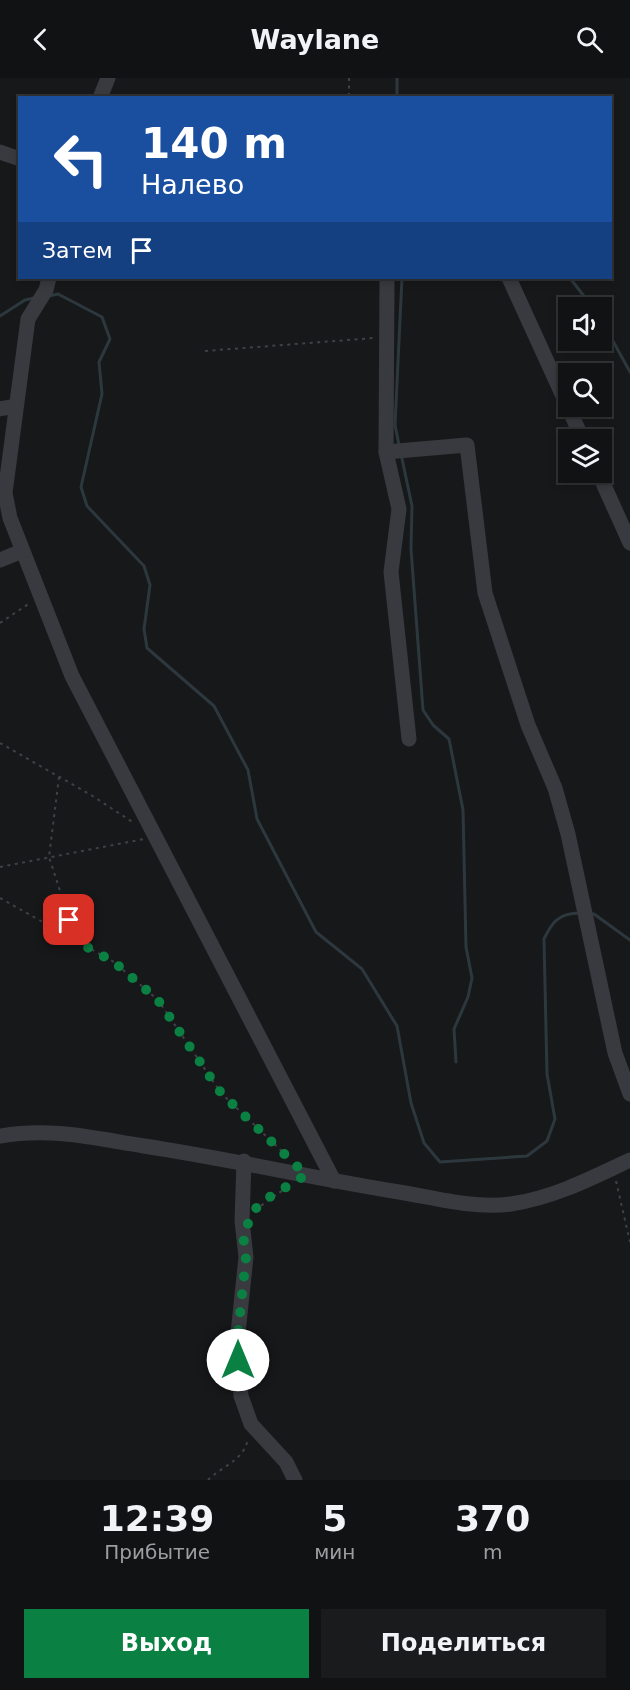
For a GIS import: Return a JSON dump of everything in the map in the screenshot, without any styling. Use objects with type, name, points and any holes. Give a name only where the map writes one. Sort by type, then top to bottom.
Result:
[{"type":"street","points":[[101,96],[108,78]]},
{"type":"street","points":[[0,152],[18,158]]},
{"type":"street","points":[[49,279],[46,290],[28,319],[5,493],[22,550],[72,676],[334,1181]]},
{"type":"street","points":[[387,279],[386,452],[399,509],[391,572],[409,739]]},
{"type":"street","points":[[508,279],[578,429]]},
{"type":"street","points":[[0,409],[16,406]]},
{"type":"street","points":[[386,452],[467,444],[485,593],[528,725],[555,788],[568,834],[615,1053],[630,1094]]},
{"type":"street","points":[[603,483],[630,543]]},
{"type":"street","points":[[0,560],[22,550]]},
{"type":"street","points":[[0,1136],[31,1131],[67,1133],[244,1161],[334,1181],[474,1204],[510,1204],[554,1194],[630,1160]]},
{"type":"street","points":[[244,1161],[243,1235],[246,1257],[237,1343],[241,1396],[251,1424],[286,1462],[295,1480]]},
{"type":"path","points":[[349,78],[350,96]]},
{"type":"path","points":[[205,351],[386,337]]},
{"type":"path","points":[[0,623],[40,597]]},
{"type":"path","points":[[0,743],[137,825]]},
{"type":"path","points":[[59,777],[49,857],[76,941]]},
{"type":"path","points":[[0,867],[155,837]]},
{"type":"path","points":[[0,898],[114,962],[158,1000],[221,1093],[306,1175],[268,1198],[254,1210],[243,1235]]},
{"type":"path","points":[[614,1168],[619,1203],[630,1242]]},
{"type":"path","points":[[208,1480],[219,1469],[233,1463],[247,1448],[251,1424]]},
{"type":"waterway","points":[[397,78],[397,96]]},
{"type":"waterway","points":[[399,445],[395,425],[402,279]]},
{"type":"waterway","points":[[571,279],[585,297]]},
{"type":"waterway","points":[[49,296],[58,294],[102,317],[110,339],[99,362],[102,394],[81,487],[87,506],[144,566],[150,585],[144,629],[147,648],[214,706],[248,770],[257,819],[316,932],[362,969],[397,1026],[411,1103],[424,1143],[440,1162],[527,1156],[547,1141],[555,1119],[547,1074],[544,939],[550,928],[561,917],[580,913]]},
{"type":"waterway","points":[[0,316],[25,300],[34,298]]},
{"type":"waterway","points":[[612,339],[630,372]]},
{"type":"waterway","points":[[401,454],[412,506],[411,549],[423,710],[433,725],[449,739],[463,810],[466,947],[472,978],[468,997],[454,1029],[456,1062]]},
{"type":"waterway","points":[[589,914],[594,914],[630,940]]},
{"type":"route","points":[[69,920],[76,941],[114,962],[158,1000],[221,1093],[306,1175],[268,1198],[254,1210],[243,1235],[246,1257],[237,1343],[238,1360]]}]
